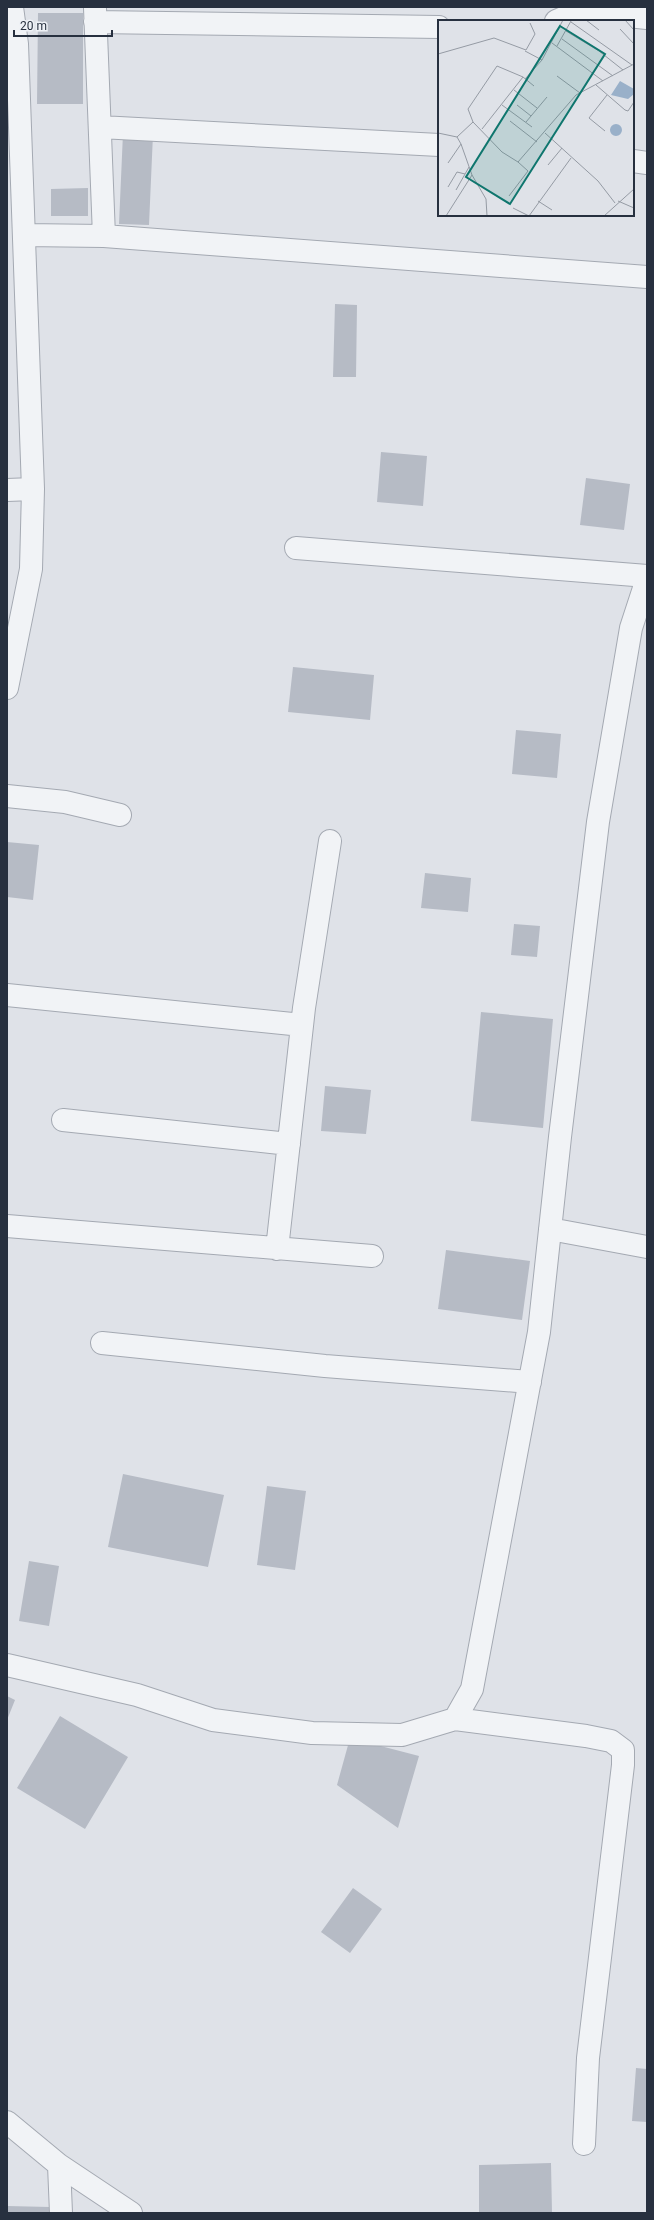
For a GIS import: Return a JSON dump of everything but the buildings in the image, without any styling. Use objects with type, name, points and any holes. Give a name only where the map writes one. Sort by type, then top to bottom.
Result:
[{"type":"street","points":[[7,688],[31,570],[33,489],[17,44],[12,7]]},
{"type":"street","points":[[558,20],[579,11],[647,18]]},
{"type":"street","points":[[104,236],[95,14],[438,27]]},
{"type":"street","points":[[100,127],[438,144]]},
{"type":"street","points":[[634,161],[647,163]]},
{"type":"street","points":[[24,235],[104,236],[647,277]]},
{"type":"street","points":[[7,490],[33,489]]},
{"type":"street","points":[[296,548],[647,576]]},
{"type":"street","points":[[455,1719],[472,1689],[539,1332],[598,822],[631,628],[647,580]]},
{"type":"street","points":[[7,796],[65,802],[120,815]]},
{"type":"street","points":[[277,1249],[302,1025],[330,841]]},
{"type":"street","points":[[7,995],[302,1025]]},
{"type":"street","points":[[63,1120],[289,1144]]},
{"type":"street","points":[[7,1226],[372,1256]]},
{"type":"street","points":[[550,1228],[647,1247]]},
{"type":"street","points":[[102,1344],[325,1366],[530,1382]]},
{"type":"street","points":[[7,1665],[137,1695],[213,1720],[312,1733],[402,1734],[455,1719],[586,1736],[611,1741],[623,1750],[623,1765],[605,1924],[588,2058],[584,2144]]},
{"type":"street","points":[[7,2122],[59,2165],[131,2213]]},
{"type":"street","points":[[59,2165],[61,2213]]}]
